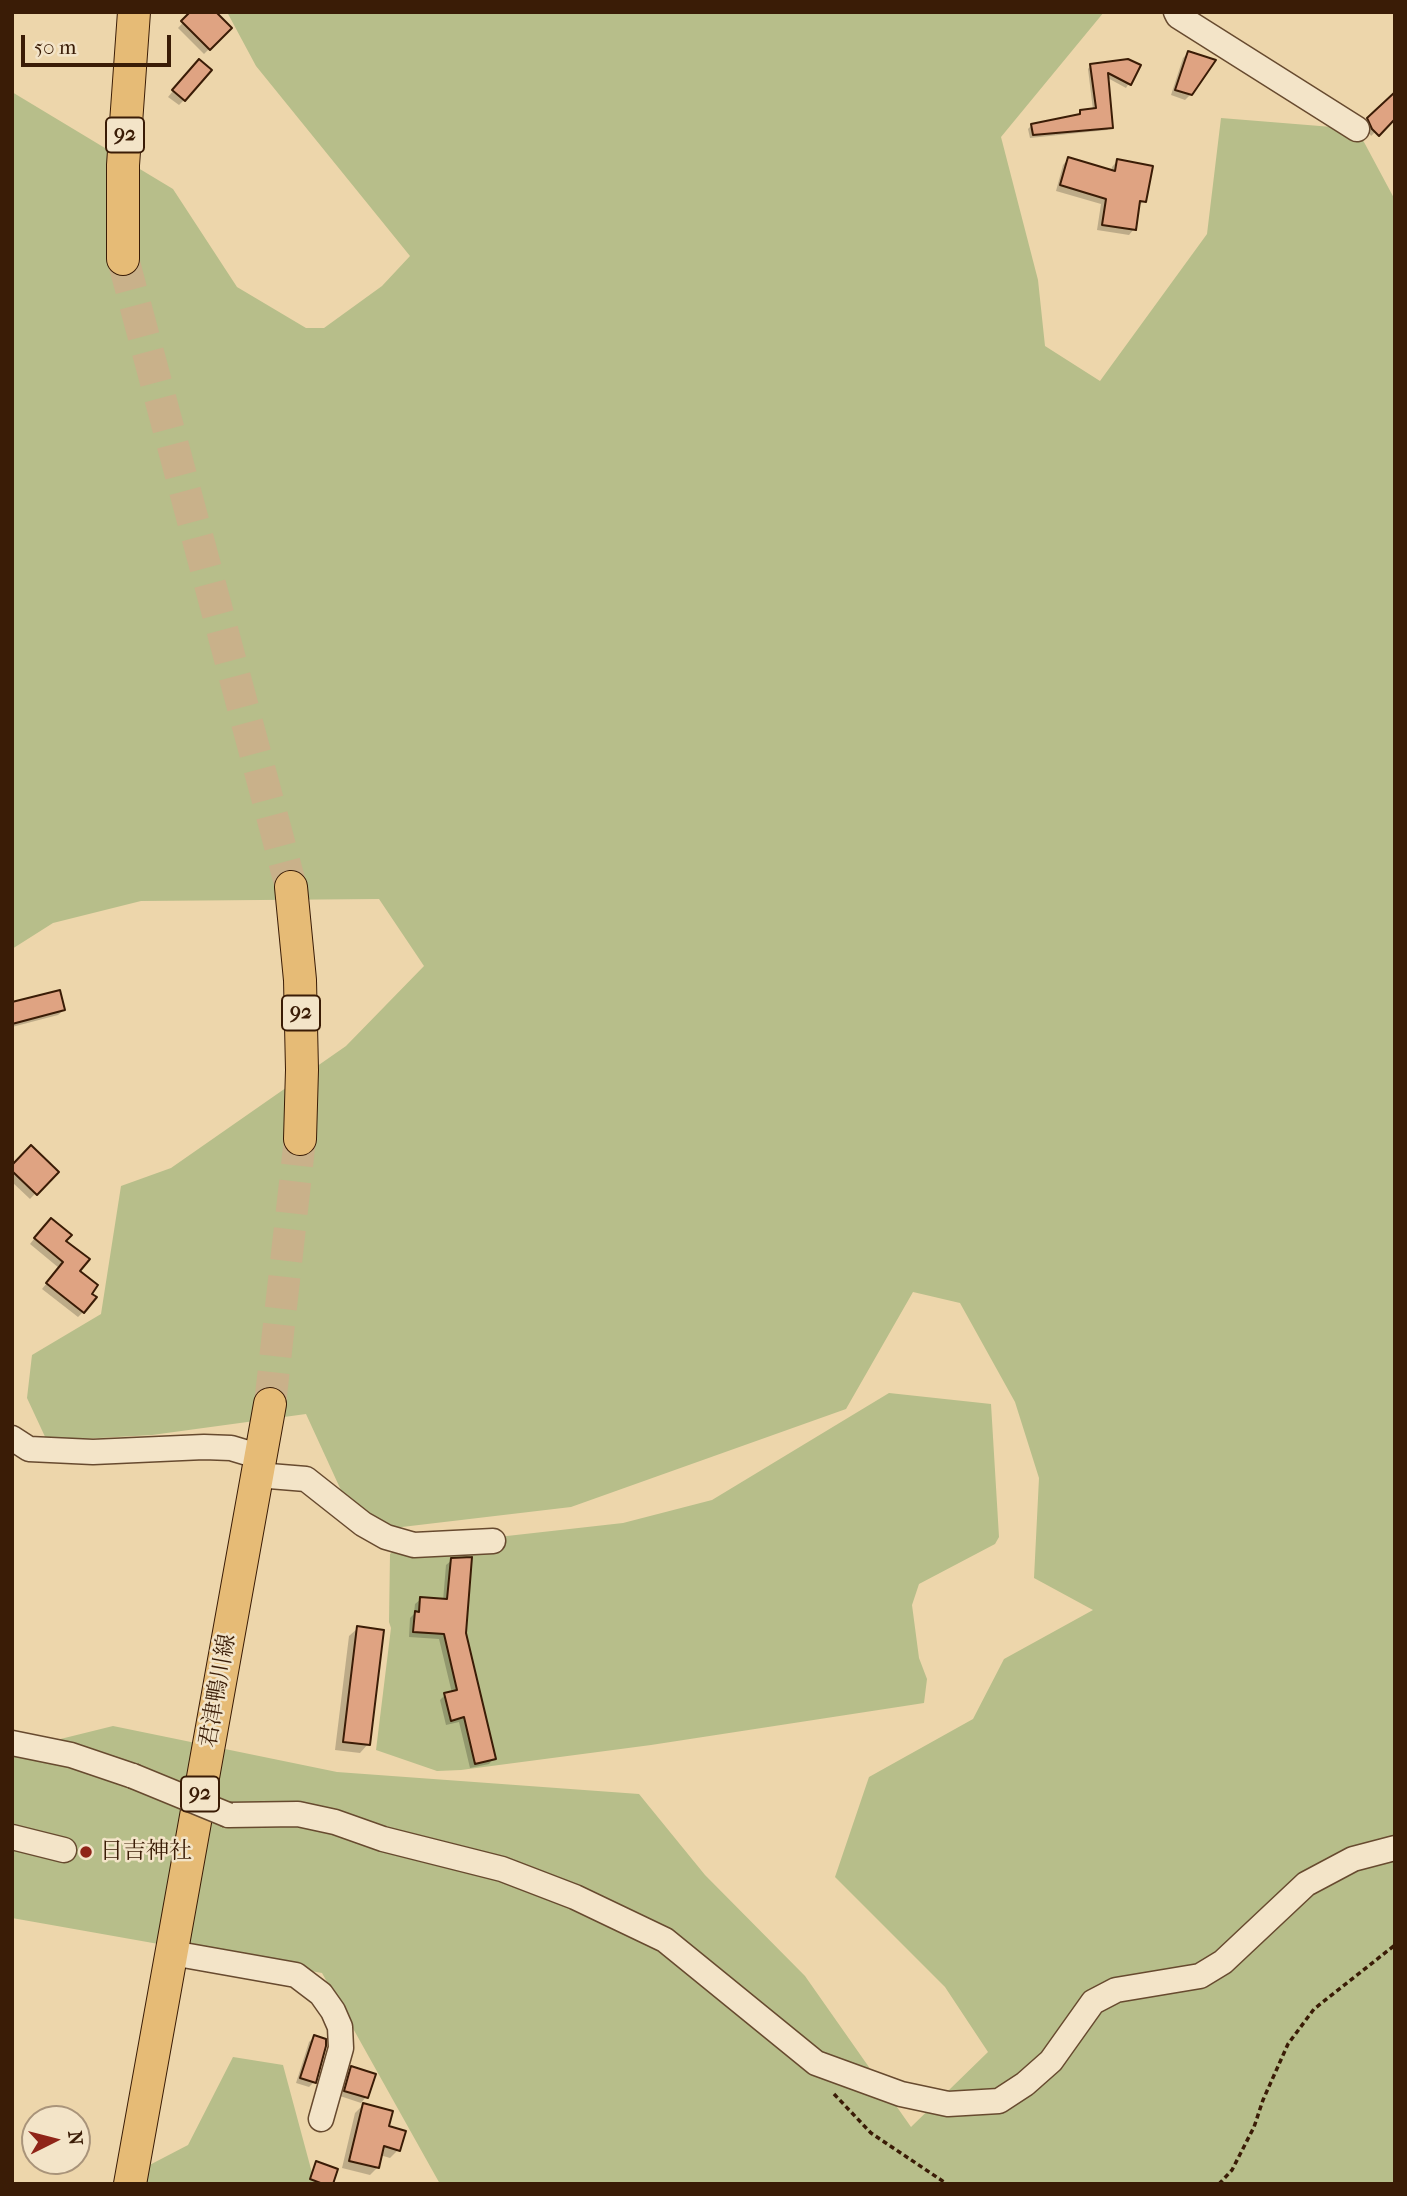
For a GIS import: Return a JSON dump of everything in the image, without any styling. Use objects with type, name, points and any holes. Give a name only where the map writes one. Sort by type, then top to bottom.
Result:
[{"type":"main road","name":"92","points":[[123,259],[123,165],[134,12]]},
{"type":"main road","name":"92","points":[[291,887],[300,980],[300,1139]]},
{"type":"main road","name":"君津鴨川線","points":[[130,2184],[270,1404]]},
{"type":"street","points":[[1176,12],[1178,16],[1357,129]]},
{"type":"street","points":[[12,1438],[29,1449],[93,1452],[231,1448],[259,1466],[306,1479],[363,1524],[386,1537],[414,1545],[494,1541]]},
{"type":"street","points":[[12,1744],[71,1755],[133,1776],[228,1815],[298,1814],[335,1822],[383,1839],[502,1869],[575,1897],[665,1940],[816,2063],[901,2094],[948,2104],[999,2101],[1026,2084],[1051,2061],[1093,2002],[1116,1990],[1200,1976],[1223,1962],[1306,1884],[1353,1859],[1395,1848]]},
{"type":"street","points":[[12,1837],[64,1850]]},
{"type":"street","points":[[172,1953],[296,1975],[321,1994],[340,2027],[341,2049],[321,2119]]},
{"type":"path","points":[[1219,2184],[1231,2170],[1254,2127],[1288,2045],[1314,2009],[1395,1945]]},
{"type":"path","points":[[816,2063],[832,2091],[871,2133],[947,2184]]},
{"type":"green space","points":[[227,12],[1104,12],[1001,137],[1038,280],[1045,346],[1100,381],[1207,234],[1221,118],[1357,129],[1395,200],[1395,2184],[440,2184],[322,1973],[12,1918],[12,1751],[113,1726],[337,1772],[639,1794],[705,1875],[805,1976],[911,2127],[988,2052],[945,1987],[835,1877],[869,1777],[973,1719],[1004,1659],[1093,1610],[1034,1578],[1039,1478],[1015,1402],[960,1303],[913,1292],[846,1409],[571,1507],[385,1529],[345,1499],[306,1414],[152,1435],[47,1441],[27,1398],[32,1355],[101,1314],[121,1186],[171,1168],[346,1046],[424,966],[379,899],[141,901],[53,923],[12,949],[12,92],[173,189],[237,287],[306,328],[324,328],[382,286],[410,256],[256,66]]},
{"type":"green space","points":[[889,1393],[991,1404],[999,1537],[995,1544],[919,1584],[912,1605],[919,1658],[927,1679],[924,1703],[651,1745],[461,1770],[437,1771],[376,1750],[391,1628],[390,1554],[404,1541],[471,1535],[507,1536],[623,1523],[712,1500]]},
{"type":"green space","points":[[233,2057],[283,2065],[315,2184],[113,2184],[188,2145]]},
{"type":"building","points":[[190,12],[216,12],[232,28],[210,50],[181,21]]},
{"type":"building","points":[[1188,51],[1216,60],[1192,95],[1175,90]]},
{"type":"building","points":[[199,59],[212,70],[185,101],[172,90]]},
{"type":"building","points":[[1128,59],[1141,65],[1131,85],[1108,73],[1113,128],[1033,135],[1031,124],[1096,108],[1090,64]]},
{"type":"building","points":[[1395,92],[1395,119],[1379,136],[1367,118]]},
{"type":"building","points":[[1068,157],[1115,171],[1117,159],[1153,166],[1146,202],[1140,201],[1136,230],[1102,225],[1106,199],[1060,185]]},
{"type":"building","points":[[60,990],[65,1010],[12,1024],[12,1002]]},
{"type":"building","points":[[31,1145],[59,1172],[37,1195],[12,1171],[12,1165]]},
{"type":"building","points":[[51,1218],[72,1235],[66,1241],[90,1259],[80,1271],[98,1285],[92,1294],[97,1297],[84,1313],[46,1283],[63,1262],[34,1238]]},
{"type":"building","points":[[472,1557],[466,1633],[496,1759],[475,1764],[464,1717],[451,1721],[444,1693],[457,1690],[444,1634],[413,1632],[415,1611],[419,1612],[420,1597],[447,1599],[451,1558]]},
{"type":"building","points":[[357,1626],[384,1630],[370,1745],[343,1742]]},
{"type":"building","points":[[314,2035],[326,2039],[316,2083],[300,2078]]},
{"type":"building","points":[[351,2066],[376,2074],[368,2098],[344,2091]]},
{"type":"building","points":[[363,2103],[393,2111],[389,2126],[406,2131],[400,2151],[384,2146],[379,2168],[349,2161]]},
{"type":"building","points":[[316,2161],[338,2169],[333,2184],[323,2184],[310,2179]]},
{"type":"tunnel","points":[[123,259],[291,887]]},
{"type":"tunnel","points":[[270,1404],[300,1139]]},
{"type":"place","name":"日吉神社","points":[[86,1852]]}]
